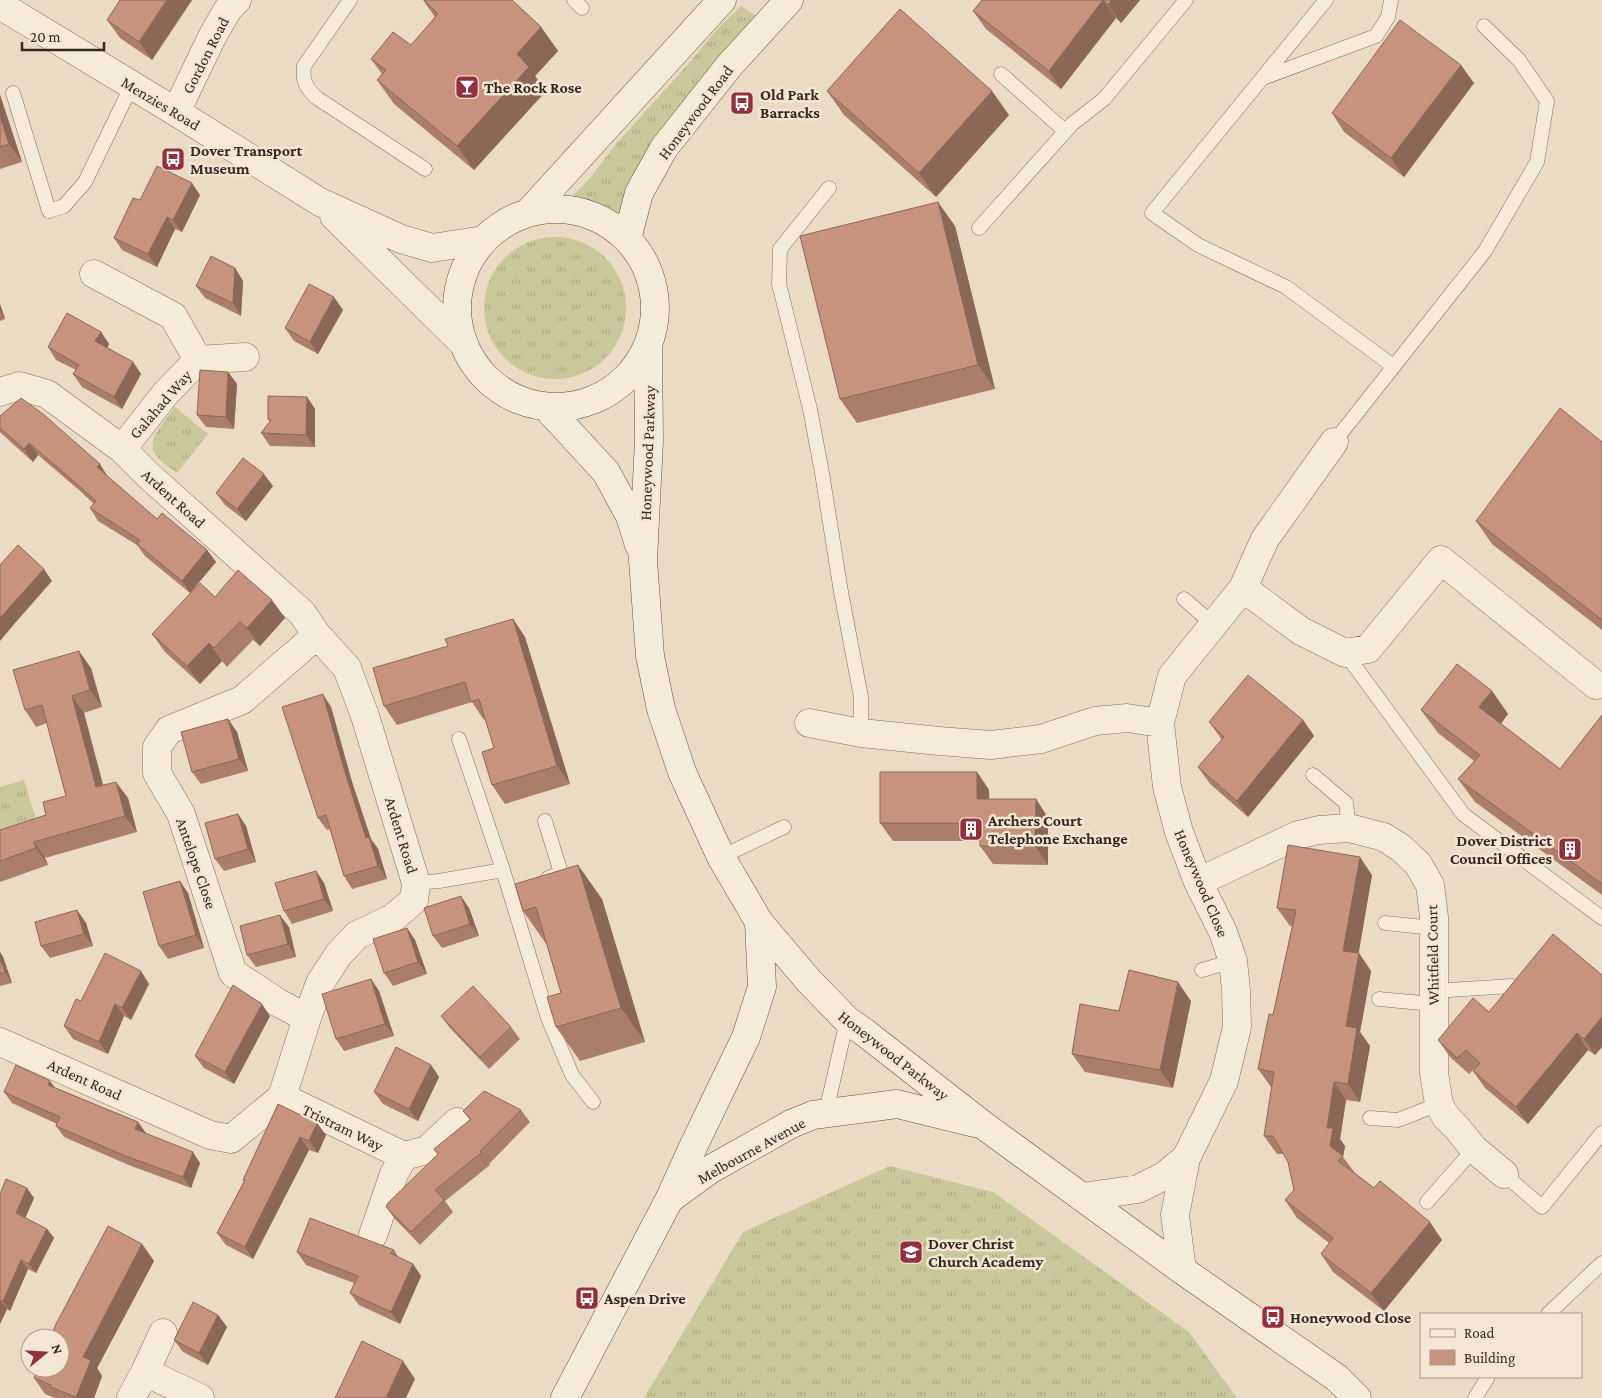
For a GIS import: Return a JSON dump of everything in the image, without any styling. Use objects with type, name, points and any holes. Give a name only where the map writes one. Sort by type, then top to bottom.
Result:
[{"type":"street","name":"Gordon Road","points":[[176,112],[212,37],[228,10],[237,0]]},
{"type":"street","points":[[529,212],[722,0]]},
{"type":"street","name":"Honeywood Road","points":[[627,239],[639,193],[664,148],[729,66],[789,0]]},
{"type":"street","name":"Menzies Road","points":[[0,6],[176,112],[320,202],[401,239],[432,248],[484,240]]},
{"type":"street","name":"Menzies Road","points":[[320,202],[464,344]]},
{"type":"street","points":[[556,208],[582,212],[606,222],[627,239],[644,262],[654,290],[655,319],[648,347],[635,369],[618,387],[596,400],[571,407],[546,407],[520,401],[496,387],[477,368],[464,344],[457,317],[459,289],[468,262],[484,240],[505,223],[529,212],[556,208]]},
{"type":"street","name":"Galahad Way","points":[[94,274],[173,316],[198,360]]},
{"type":"street","name":"Honeywood Parkway","points":[[648,347],[649,441],[643,560],[650,656],[661,709],[682,772],[721,857],[759,922],[809,981],[847,1020],[983,1125],[1182,1270],[1337,1378],[1357,1398]]},
{"type":"street","name":"Galahad Way","points":[[122,449],[166,393],[198,360],[245,357]]},
{"type":"street","name":"Ardent Road","points":[[0,392],[19,386],[47,394],[122,449],[148,475],[302,612],[317,635],[347,668],[365,716],[416,883],[414,900],[394,918],[357,935],[339,954],[320,983],[282,1098],[231,1139],[210,1135],[0,1042]]},
{"type":"street","name":"Honeywood Parkway","points":[[546,407],[606,472],[630,516],[643,560]]},
{"type":"street","name":"Honeywood Close","points":[[1182,1270],[1175,1214],[1186,1158],[1224,1081],[1231,1057],[1237,1027],[1236,990],[1233,962],[1223,932],[1198,882],[1179,832],[1167,787],[1160,723],[1172,676],[1243,588],[1265,539],[1334,442]]},
{"type":"street","points":[[1243,588],[1302,631],[1345,653],[1368,649],[1441,560],[1596,685]]},
{"type":"street","name":"Antelope Close","points":[[307,1018],[277,1002],[233,973],[181,814],[157,773],[157,747],[169,730],[242,700],[317,635]]},
{"type":"street","points":[[809,723],[861,733],[939,742],[991,745],[1041,739],[1095,721],[1127,718],[1160,723]]},
{"type":"street","name":"Whitfield Court","points":[[1198,882],[1298,835],[1319,830],[1349,828],[1384,837],[1401,848],[1418,864],[1430,885],[1434,928],[1434,1073],[1439,1104],[1446,1117],[1474,1149],[1504,1174]]},
{"type":"street","name":"Melbourne Avenue","points":[[565,1398],[670,1198],[746,1037],[762,987],[759,922]]},
{"type":"street","name":"Tristram Way","points":[[282,1098],[404,1156],[427,1150],[457,1122]]},
{"type":"street","name":"Melbourne Avenue","points":[[670,1198],[711,1169],[791,1124],[813,1115],[897,1104],[983,1125]]},
{"type":"street","name":"Tristram Way","points":[[373,1235],[394,1174],[404,1156]]},
{"type":"street","name":"Honeywood Close","points":[[1082,1197],[1138,1189],[1164,1176],[1186,1158]]},
{"type":"street","points":[[131,1398],[146,1372],[163,1333]]},
{"type":"street","points":[[146,1372],[200,1398]]},
{"type":"lane","points":[[350,0],[304,66],[303,75],[306,88],[317,98],[424,169]]},
{"type":"lane","points":[[979,228],[1072,124],[1104,99],[1186,0]]},
{"type":"lane","points":[[1326,0],[1152,213],[1198,245],[1286,286],[1393,366]]},
{"type":"lane","points":[[1262,78],[1376,36],[1388,17],[1392,0]]},
{"type":"lane","points":[[1334,442],[1484,251],[1537,162],[1547,101],[1519,60],[1484,26]]},
{"type":"lane","points":[[1001,74],[1066,131]]},
{"type":"lane","points":[[13,93],[49,211],[64,206],[85,182],[132,86]]},
{"type":"lane","points":[[829,188],[780,250],[778,284],[810,409],[822,473],[841,592],[861,696],[861,733]]},
{"type":"lane","points":[[1184,599],[1214,625]]},
{"type":"lane","points":[[1345,653],[1463,814],[1602,918]]},
{"type":"lane","points":[[459,739],[503,870],[548,1018],[572,1075],[593,1102]]},
{"type":"lane","points":[[1313,775],[1346,803],[1349,828]]},
{"type":"lane","points":[[509,890],[562,873],[545,821]]},
{"type":"lane","points":[[721,857],[784,827]]},
{"type":"lane","points":[[416,883],[503,870]]},
{"type":"lane","points":[[1385,924],[1434,928]]},
{"type":"lane","points":[[1202,970],[1233,962]]},
{"type":"lane","points":[[1379,999],[1433,997],[1512,986]]},
{"type":"lane","points":[[826,1112],[847,1020]]},
{"type":"lane","points":[[1370,1118],[1398,1120],[1439,1104]]},
{"type":"lane","points":[[1504,1174],[1542,1207],[1602,1133]]},
{"type":"lane","points":[[1427,1202],[1474,1149]]},
{"type":"lane","points":[[1549,1313],[1602,1263]]},
{"type":"lane","points":[[1474,1398],[1487,1378]]},
{"type":"lane","points":[[1481,1398],[1488,1378]]},
{"type":"green space","points":[[741,6],[756,16],[744,30],[620,224],[596,212],[566,203],[591,177],[616,144],[718,28]]},
{"type":"green space","points":[[555,237],[569,238],[582,242],[595,249],[605,258],[614,268],[621,281],[625,294],[625,322],[621,335],[614,348],[605,358],[595,367],[582,374],[569,378],[555,379],[541,378],[528,374],[515,367],[505,358],[496,348],[489,335],[485,322],[484,308],[485,294],[489,281],[496,268],[505,258],[515,249],[528,242],[541,238]]},
{"type":"green space","points":[[175,407],[208,434],[177,473],[158,458],[153,449],[153,443],[158,430]]},
{"type":"green space","points":[[24,780],[37,822],[0,833],[0,787]]},
{"type":"green space","name":"Dover Christ Church Academy","points":[[890,1166],[993,1192],[1189,1332],[1237,1398],[644,1398],[743,1232]]},
{"type":"building","points":[[120,0],[167,0],[139,42],[107,20]]},
{"type":"building","name":"The Rock Rose","points":[[424,0],[512,0],[541,27],[517,54],[529,67],[457,146],[377,80],[386,70],[371,59],[393,32],[411,45],[438,14]]},
{"type":"building","points":[[982,0],[1103,0],[1049,71],[973,11]]},
{"type":"building","points":[[1103,0],[1112,0],[1108,5]]},
{"type":"building","points":[[900,9],[992,91],[919,173],[827,91]]},
{"type":"building","points":[[1400,20],[1461,65],[1391,158],[1332,113]]},
{"type":"building","points":[[0,116],[9,144],[0,147]]},
{"type":"building","points":[[157,166],[192,183],[173,220],[167,217],[148,254],[114,238],[133,198],[140,200]]},
{"type":"building","points":[[938,202],[978,365],[840,399],[800,236]]},
{"type":"building","points":[[211,256],[235,268],[233,303],[196,286]]},
{"type":"building","points":[[309,284],[334,297],[310,342],[285,328]]},
{"type":"building","points":[[67,313],[101,332],[95,341],[133,362],[114,397],[73,374],[79,365],[48,347]]},
{"type":"building","points":[[200,370],[228,372],[226,417],[197,415]]},
{"type":"building","points":[[268,396],[307,397],[306,435],[261,433],[271,420],[268,419]]},
{"type":"building","points":[[21,398],[43,414],[100,464],[97,467],[157,519],[162,513],[207,550],[182,581],[137,544],[140,540],[90,508],[96,501],[29,443],[24,449],[0,428],[0,416]]},
{"type":"building","points":[[1560,408],[1602,442],[1602,620],[1476,521]]},
{"type":"building","points":[[243,458],[264,474],[237,509],[216,493]]},
{"type":"building","points":[[18,545],[44,569],[0,618],[0,565]]},
{"type":"building","points":[[238,570],[272,600],[247,628],[240,622],[214,648],[209,643],[187,666],[152,634],[200,583],[215,597]]},
{"type":"building","points":[[513,619],[557,766],[492,785],[482,752],[494,748],[479,699],[471,702],[465,682],[384,706],[373,668],[448,646],[445,639]]},
{"type":"building","points":[[79,651],[90,690],[72,696],[96,787],[116,782],[125,816],[34,842],[36,848],[0,861],[0,830],[46,815],[43,802],[66,796],[42,705],[25,710],[13,670]]},
{"type":"building","points":[[1457,664],[1492,691],[1479,707],[1560,769],[1602,715],[1602,884],[1458,779],[1480,755],[1421,710]]},
{"type":"building","points":[[1248,675],[1303,720],[1237,801],[1198,767],[1224,737],[1209,722]]},
{"type":"building","points":[[323,694],[366,838],[369,837],[378,866],[344,876],[326,815],[318,818],[282,707]]},
{"type":"building","points":[[228,719],[239,759],[192,772],[181,732]]},
{"type":"building","points":[[880,772],[977,772],[977,799],[1036,799],[1035,846],[980,846],[980,823],[880,823]]},
{"type":"building","points":[[238,814],[248,849],[215,859],[205,823]]},
{"type":"building","points":[[1288,845],[1360,857],[1343,951],[1359,953],[1346,1026],[1357,1028],[1348,1084],[1334,1082],[1327,1128],[1333,1128],[1330,1146],[1343,1156],[1338,1161],[1374,1188],[1380,1181],[1430,1222],[1371,1293],[1321,1254],[1333,1238],[1285,1200],[1294,1190],[1288,1162],[1273,1136],[1264,1136],[1274,1072],[1258,1069],[1269,1014],[1273,1015],[1296,910],[1277,908]]},
{"type":"building","points":[[578,865],[621,1008],[556,1027],[547,997],[561,993],[536,907],[523,911],[515,884]]},
{"type":"building","points":[[316,871],[324,899],[284,911],[275,883]]},
{"type":"building","points":[[180,881],[196,935],[159,946],[143,892]]},
{"type":"building","points":[[461,896],[470,924],[433,936],[424,908]]},
{"type":"building","points":[[77,910],[84,934],[41,946],[35,922]]},
{"type":"building","points":[[280,915],[288,944],[247,955],[240,926]]},
{"type":"building","points":[[407,928],[418,962],[384,973],[373,939]]},
{"type":"building","points":[[1553,934],[1602,975],[1602,1017],[1584,1039],[1577,1033],[1516,1107],[1473,1071],[1480,1063],[1466,1050],[1457,1058],[1438,1040],[1473,998],[1489,1012]]},
{"type":"building","points":[[105,953],[141,971],[122,1008],[115,1004],[99,1042],[64,1026],[76,999],[81,1001]]},
{"type":"building","points":[[0,958],[5,972],[0,974]]},
{"type":"building","points":[[1129,970],[1178,982],[1160,1070],[1072,1054],[1080,1004],[1119,1011]]},
{"type":"building","points":[[371,979],[385,1024],[336,1039],[322,994]]},
{"type":"building","points":[[233,985],[262,1004],[225,1072],[195,1056]]},
{"type":"building","points":[[473,986],[511,1027],[480,1057],[441,1016]]},
{"type":"building","points":[[396,1047],[431,1065],[409,1109],[374,1092]]},
{"type":"building","points":[[16,1065],[50,1081],[48,1085],[138,1122],[135,1129],[193,1152],[183,1177],[123,1155],[56,1126],[60,1117],[4,1092]]},
{"type":"building","points":[[484,1091],[521,1110],[480,1151],[481,1153],[435,1190],[444,1200],[411,1232],[386,1207],[388,1203],[438,1154],[434,1149],[471,1119],[463,1111]]},
{"type":"building","points":[[278,1104],[317,1123],[309,1141],[300,1137],[245,1247],[217,1233],[245,1180],[243,1180]]},
{"type":"building","points":[[6,1179],[27,1188],[16,1213],[47,1229],[29,1264],[21,1260],[3,1301],[0,1300],[0,1194]]},
{"type":"building","points":[[310,1218],[394,1250],[390,1253],[413,1264],[391,1312],[350,1293],[358,1276],[297,1252]]},
{"type":"building","points":[[108,1226],[142,1244],[83,1357],[91,1360],[76,1397],[50,1387],[51,1385],[34,1378],[70,1378],[70,1328],[54,1328]]},
{"type":"building","points":[[193,1302],[218,1315],[199,1353],[174,1340]]},
{"type":"building","points":[[362,1341],[403,1361],[386,1398],[335,1398]]},
{"type":"place","name":"The Rock Rose","points":[[467,87]]},
{"type":"place","name":"Old Park Barracks","points":[[742,103]]},
{"type":"place","name":"Dover Transport Museum","points":[[173,159]]},
{"type":"place","name":"Archers Court Telephone Exchange","points":[[971,829]]},
{"type":"place","name":"Dover District Council Offices","points":[[1570,849]]},
{"type":"place","name":"Dover Christ Church Academy","points":[[911,1252]]},
{"type":"place","name":"Aspen Drive","points":[[587,1298]]},
{"type":"place","name":"Honeywood Close","points":[[1273,1317]]}]
